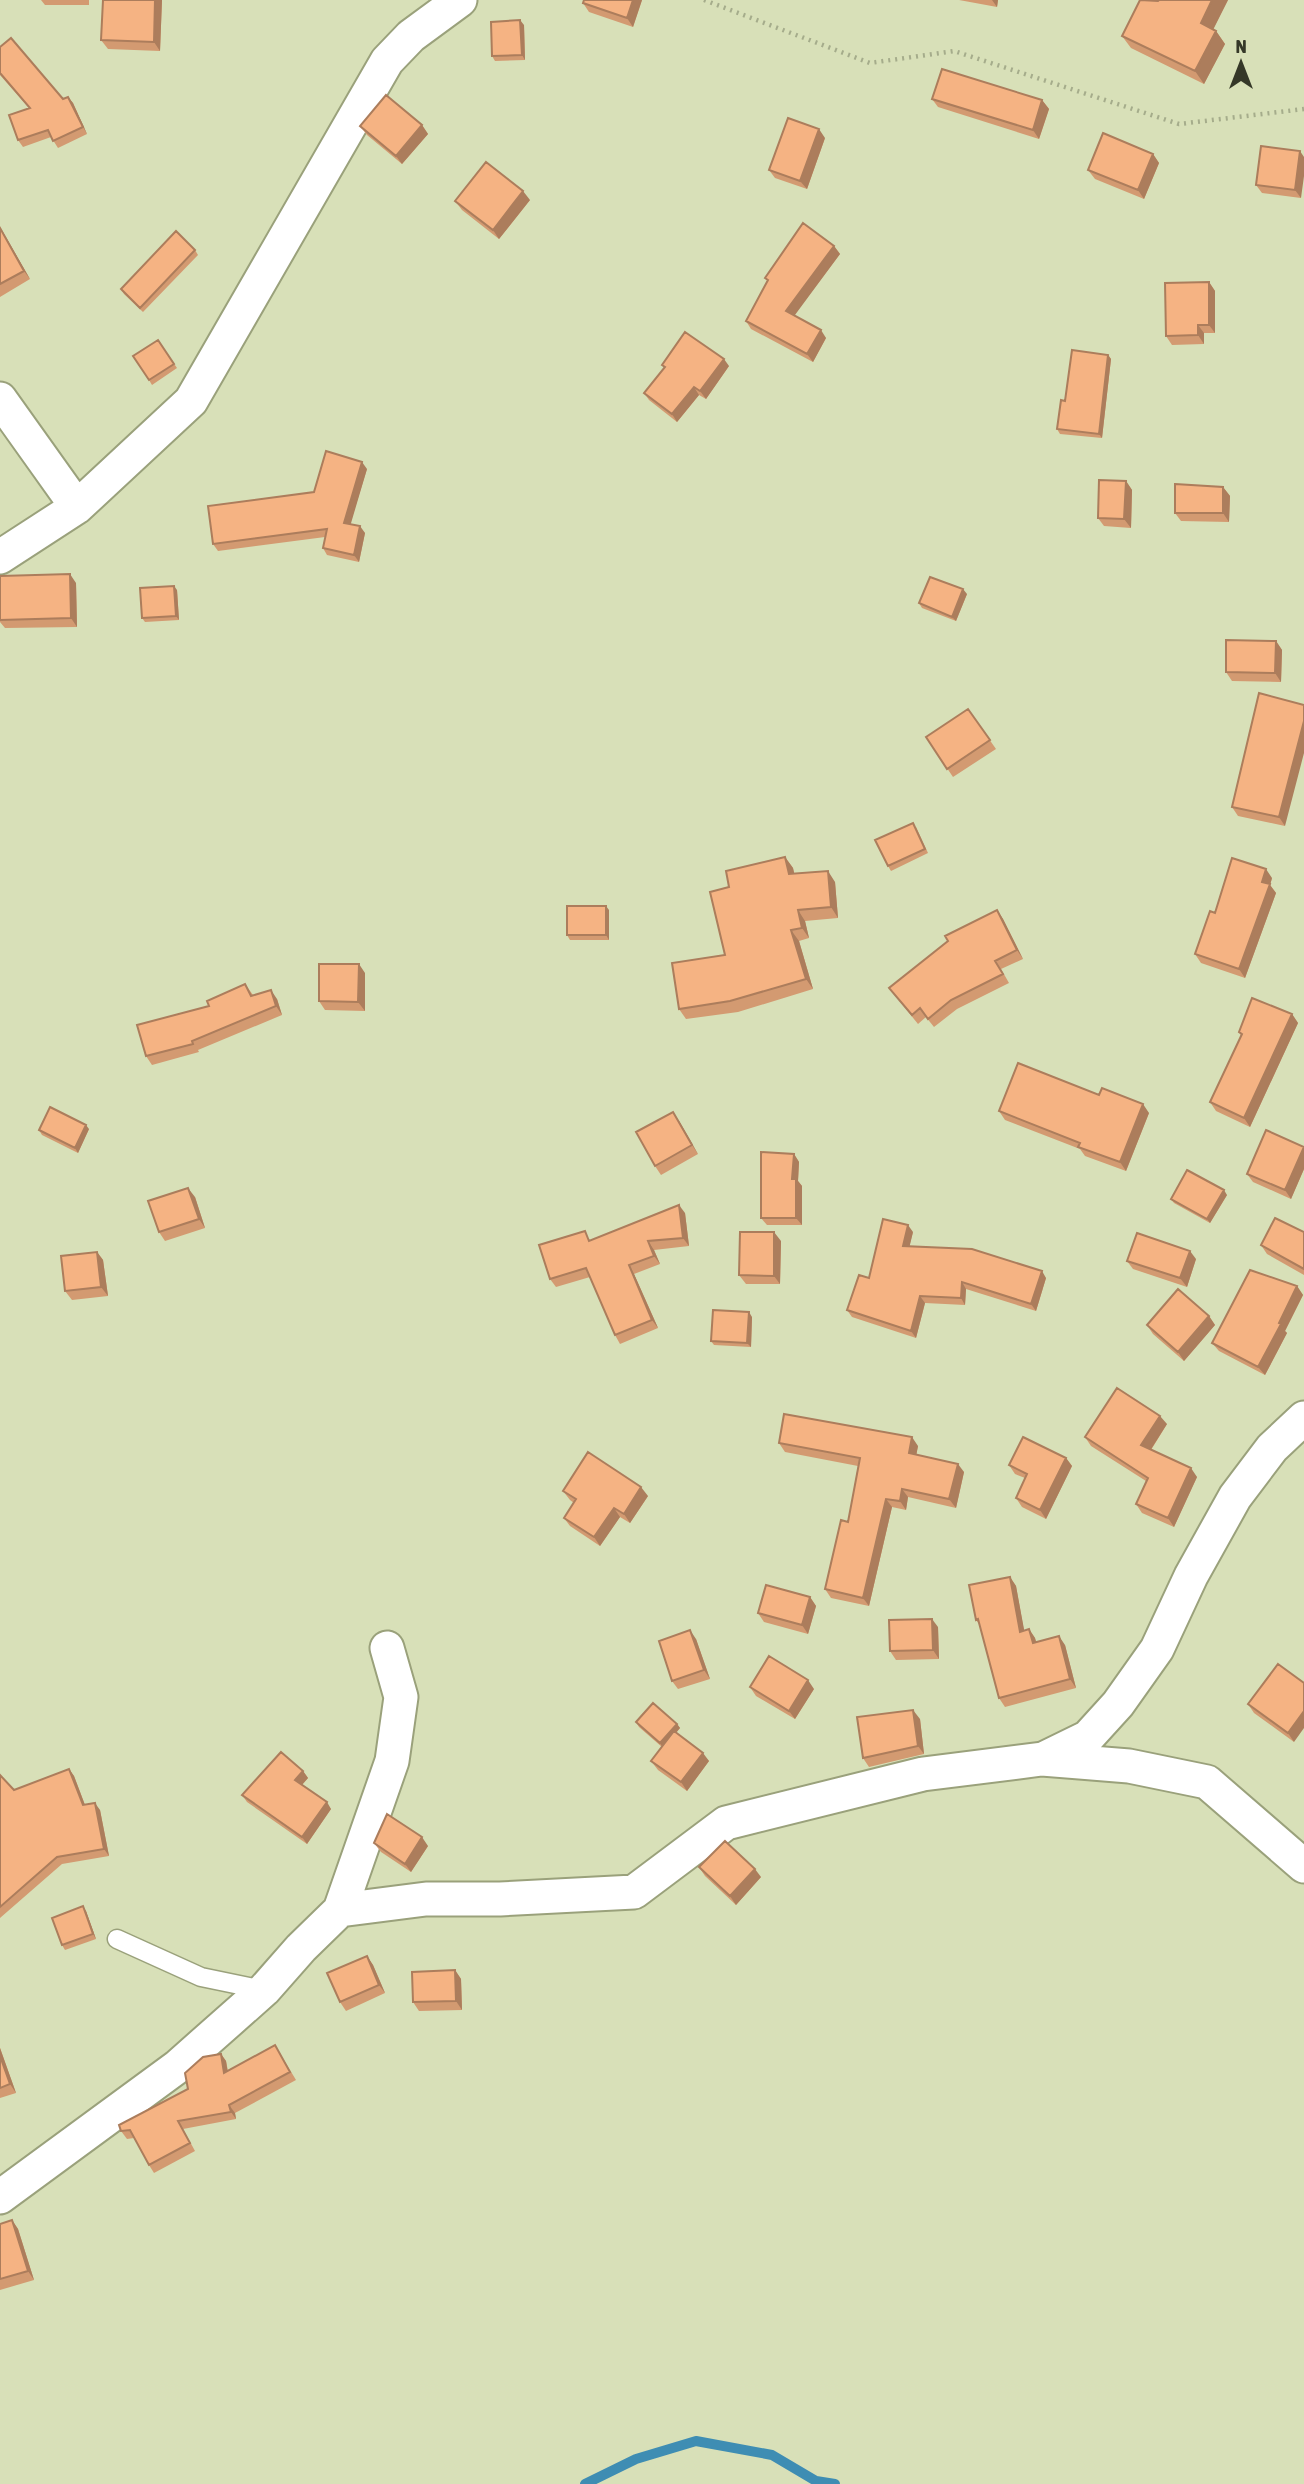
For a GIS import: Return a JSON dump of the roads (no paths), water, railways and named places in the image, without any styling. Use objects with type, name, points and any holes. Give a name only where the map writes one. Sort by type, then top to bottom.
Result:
[{"type":"street","points":[[0,557],[77,507],[191,401],[387,61],[411,36],[460,0]]},
{"type":"street","points":[[0,398],[77,507]]},
{"type":"street","points":[[1042,1759],[1088,1737],[1118,1704],[1157,1649],[1191,1576],[1235,1497],[1272,1448],[1304,1418]]},
{"type":"street","points":[[0,2197],[177,2067],[264,1990],[340,1910],[392,1761],[401,1697],[387,1648]]},
{"type":"street","points":[[340,1910],[426,1899],[500,1899],[634,1892],[726,1823],[923,1774],[1042,1759],[1129,1766],[1207,1782],[1304,1866]]},
{"type":"lane","points":[[117,1939],[201,1977],[264,1990]]},
{"type":"waterway","points":[[585,2484],[636,2459],[696,2441],[772,2455],[816,2481],[835,2484]]}]
